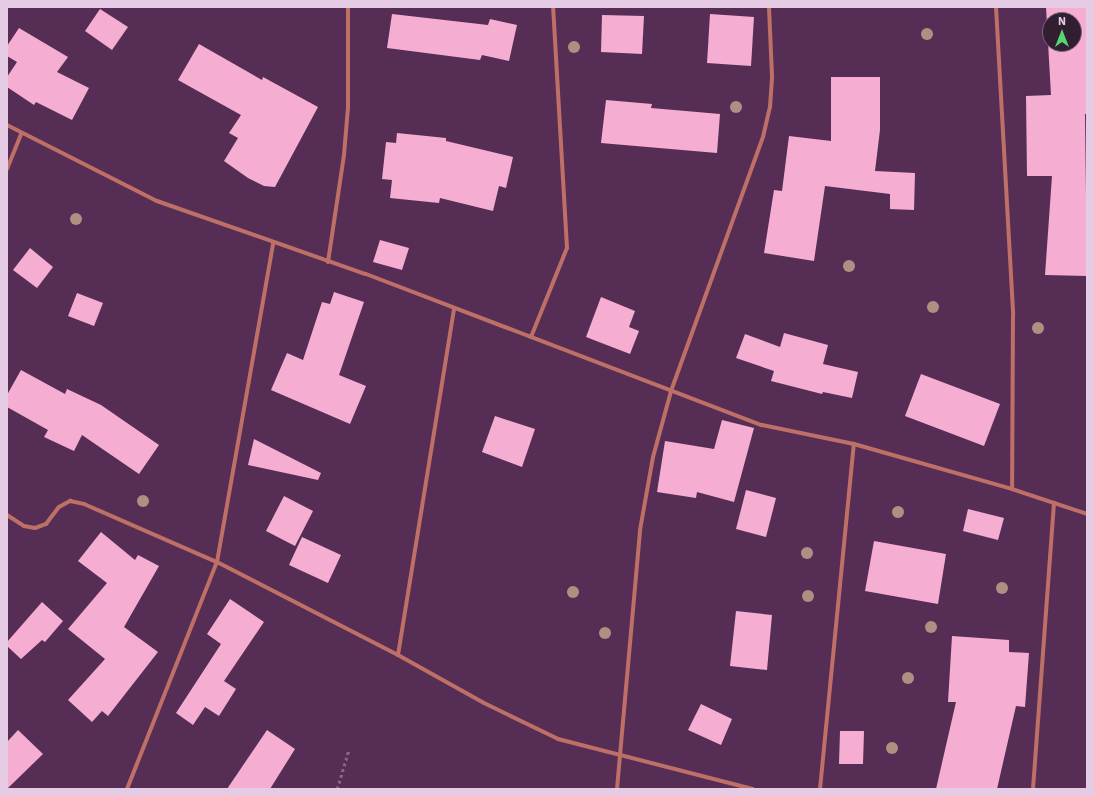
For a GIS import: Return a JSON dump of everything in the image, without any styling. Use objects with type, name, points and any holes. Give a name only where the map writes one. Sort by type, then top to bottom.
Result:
[{"type":"street","points":[[328,262],[348,115],[348,7]]},
{"type":"street","points":[[531,338],[567,248],[553,7]]},
{"type":"street","points":[[618,789],[640,530],[653,457],[671,391],[763,137],[770,108],[772,76],[769,7]]},
{"type":"street","points":[[996,7],[1012,315],[1012,489]]},
{"type":"street","points":[[7,125],[21,134],[157,201],[273,243],[366,274],[454,309],[762,425],[854,444],[1012,489],[1087,514]]},
{"type":"street","points":[[7,169],[21,134]]},
{"type":"street","points":[[127,789],[217,562],[273,243]]},
{"type":"street","points":[[398,654],[454,309]]},
{"type":"street","points":[[820,789],[854,444]]},
{"type":"street","points":[[7,515],[24,526],[35,528],[46,524],[59,507],[70,501],[84,504],[217,562],[398,654],[484,704],[558,739],[753,789]]},
{"type":"street","points":[[1033,789],[1054,503]]},
{"type":"path","points":[[337,789],[349,750]]},
{"type":"building","points":[[1046,7],[1087,7],[1087,114],[1085,114],[1087,276],[1045,275],[1052,176],[1027,176],[1026,96],[1051,95],[1049,52],[1082,52],[1082,12],[1046,12]]},
{"type":"building","points":[[100,9],[128,27],[112,50],[85,31]]},
{"type":"building","points":[[392,14],[488,25],[490,19],[517,25],[509,61],[482,55],[480,60],[387,48]]},
{"type":"building","points":[[710,14],[754,17],[751,66],[707,63]]},
{"type":"building","points":[[602,15],[644,16],[642,54],[601,52]]},
{"type":"building","points":[[19,28],[68,57],[57,72],[89,88],[72,120],[36,102],[34,105],[7,87],[7,77],[17,62],[7,56],[7,46]]},
{"type":"building","points":[[199,44],[262,80],[263,77],[318,107],[275,187],[264,186],[248,178],[224,161],[238,138],[229,133],[241,115],[178,80]]},
{"type":"building","points":[[831,77],[880,77],[880,130],[875,171],[915,173],[914,210],[890,209],[890,194],[825,186],[814,261],[764,253],[774,190],[782,191],[789,136],[831,141]]},
{"type":"building","points":[[606,100],[652,104],[651,108],[720,114],[717,153],[601,143]]},
{"type":"building","points":[[397,133],[446,138],[446,141],[513,157],[506,188],[499,186],[493,211],[440,198],[439,203],[390,198],[392,180],[382,179],[386,142],[396,143]]},
{"type":"building","points":[[380,240],[409,248],[402,270],[373,262]]},
{"type":"building","points":[[30,248],[53,267],[37,288],[13,270]]},
{"type":"building","points":[[334,292],[364,302],[339,375],[366,386],[350,424],[271,390],[287,353],[303,360],[322,302],[330,304]]},
{"type":"building","points":[[77,293],[103,303],[94,326],[68,316]]},
{"type":"building","points":[[601,297],[635,311],[629,327],[639,331],[630,354],[586,337]]},
{"type":"building","points":[[784,333],[828,345],[823,364],[858,372],[852,398],[823,392],[822,394],[771,381],[774,371],[736,358],[745,334],[780,347]]},
{"type":"building","points":[[21,370],[65,394],[67,389],[101,405],[159,445],[139,474],[82,435],[74,451],[44,437],[48,430],[7,407],[7,395]]},
{"type":"building","points":[[921,374],[1000,404],[984,446],[905,416]]},
{"type":"building","points":[[495,416],[535,429],[522,467],[482,452]]},
{"type":"building","points":[[722,420],[754,428],[734,502],[697,492],[696,498],[657,492],[665,441],[714,449]]},
{"type":"building","points":[[254,439],[321,473],[318,480],[248,465]]},
{"type":"building","points":[[746,490],[776,498],[766,537],[736,529]]},
{"type":"building","points":[[284,496],[313,511],[295,546],[266,531]]},
{"type":"building","points":[[968,509],[1004,518],[998,540],[963,531]]},
{"type":"building","points":[[101,532],[135,560],[138,555],[159,566],[124,627],[158,652],[108,716],[102,711],[92,722],[68,700],[105,659],[68,629],[107,583],[78,561]]},
{"type":"building","points":[[302,537],[341,555],[328,583],[289,565]]},
{"type":"building","points":[[874,541],[946,554],[938,604],[865,591]]},
{"type":"building","points":[[230,599],[264,622],[224,681],[236,689],[219,716],[205,707],[193,725],[176,713],[221,644],[207,634]]},
{"type":"building","points":[[42,602],[63,621],[45,642],[42,640],[21,659],[7,646],[7,642]]},
{"type":"building","points":[[736,611],[772,615],[767,670],[730,666]]},
{"type":"building","points":[[952,636],[1009,640],[1009,652],[1029,653],[1025,707],[1016,706],[997,789],[936,789],[956,702],[948,702]]},
{"type":"building","points":[[701,704],[732,719],[721,745],[688,730]]},
{"type":"building","points":[[18,730],[43,754],[7,789],[7,742]]},
{"type":"building","points":[[267,730],[295,749],[270,789],[227,789]]},
{"type":"building","points":[[840,731],[864,731],[863,764],[839,764]]}]
